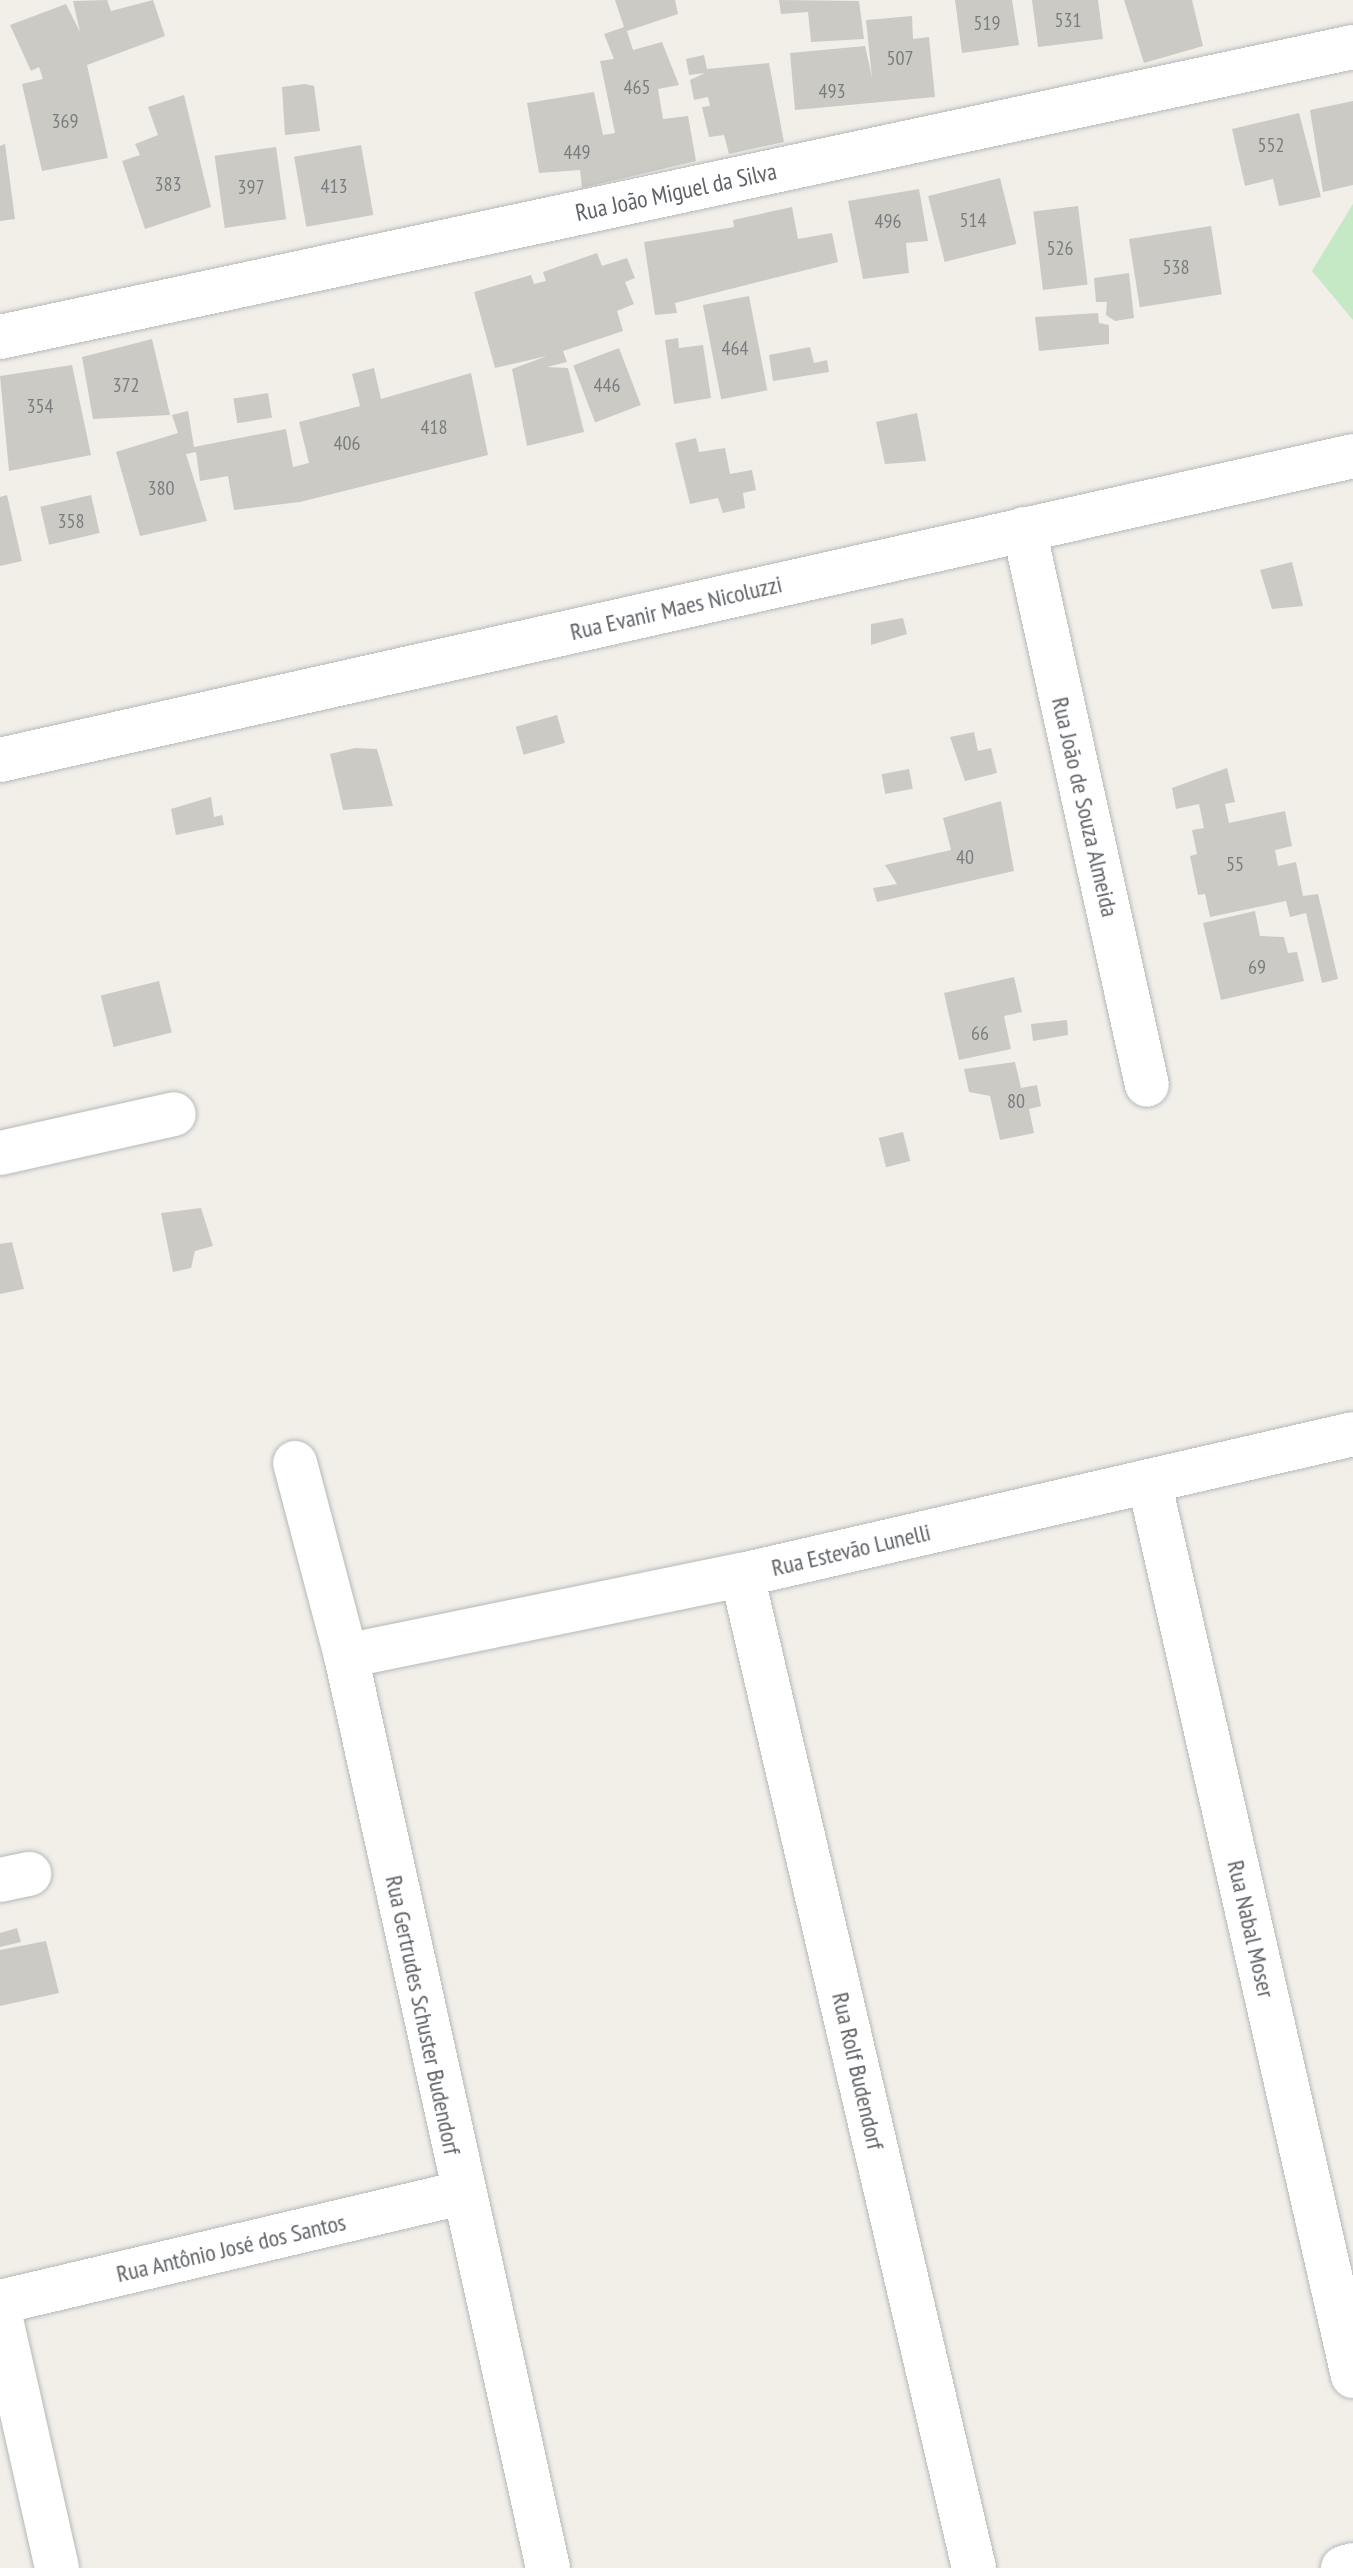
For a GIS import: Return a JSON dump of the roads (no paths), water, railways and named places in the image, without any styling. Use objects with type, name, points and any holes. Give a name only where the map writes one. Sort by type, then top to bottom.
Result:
[{"type":"street","name":"Rua João Miguel da Silva","points":[[0,337],[1353,47]]},
{"type":"street","name":"Rua Evanir Maes Nicoluzzi","points":[[0,760],[1353,456]]},
{"type":"street","name":"Rua João de Souza Almeida","points":[[1024,529],[1147,1085]]},
{"type":"street","points":[[0,1153],[174,1114]]},
{"type":"street","name":"Rua Estevão Lunelli","points":[[346,1656],[742,1575],[1353,1434]]},
{"type":"street","name":"Rua Gertrudes Schuster Budendorf","points":[[295,1463],[346,1656],[461,2193],[548,2568]]},
{"type":"street","name":"Rua Nabal Moser","points":[[1149,1481],[1353,2376]]},
{"type":"street","name":"Rua Rolf Budendorf","points":[[742,1575],[974,2568]]},
{"type":"street","name":"Rua Antônio José dos Santos","points":[[0,2302],[461,2193]]},
{"type":"street","points":[[0,2315],[57,2568]]},
{"type":"street","points":[[1343,2568],[1353,2565]]}]
